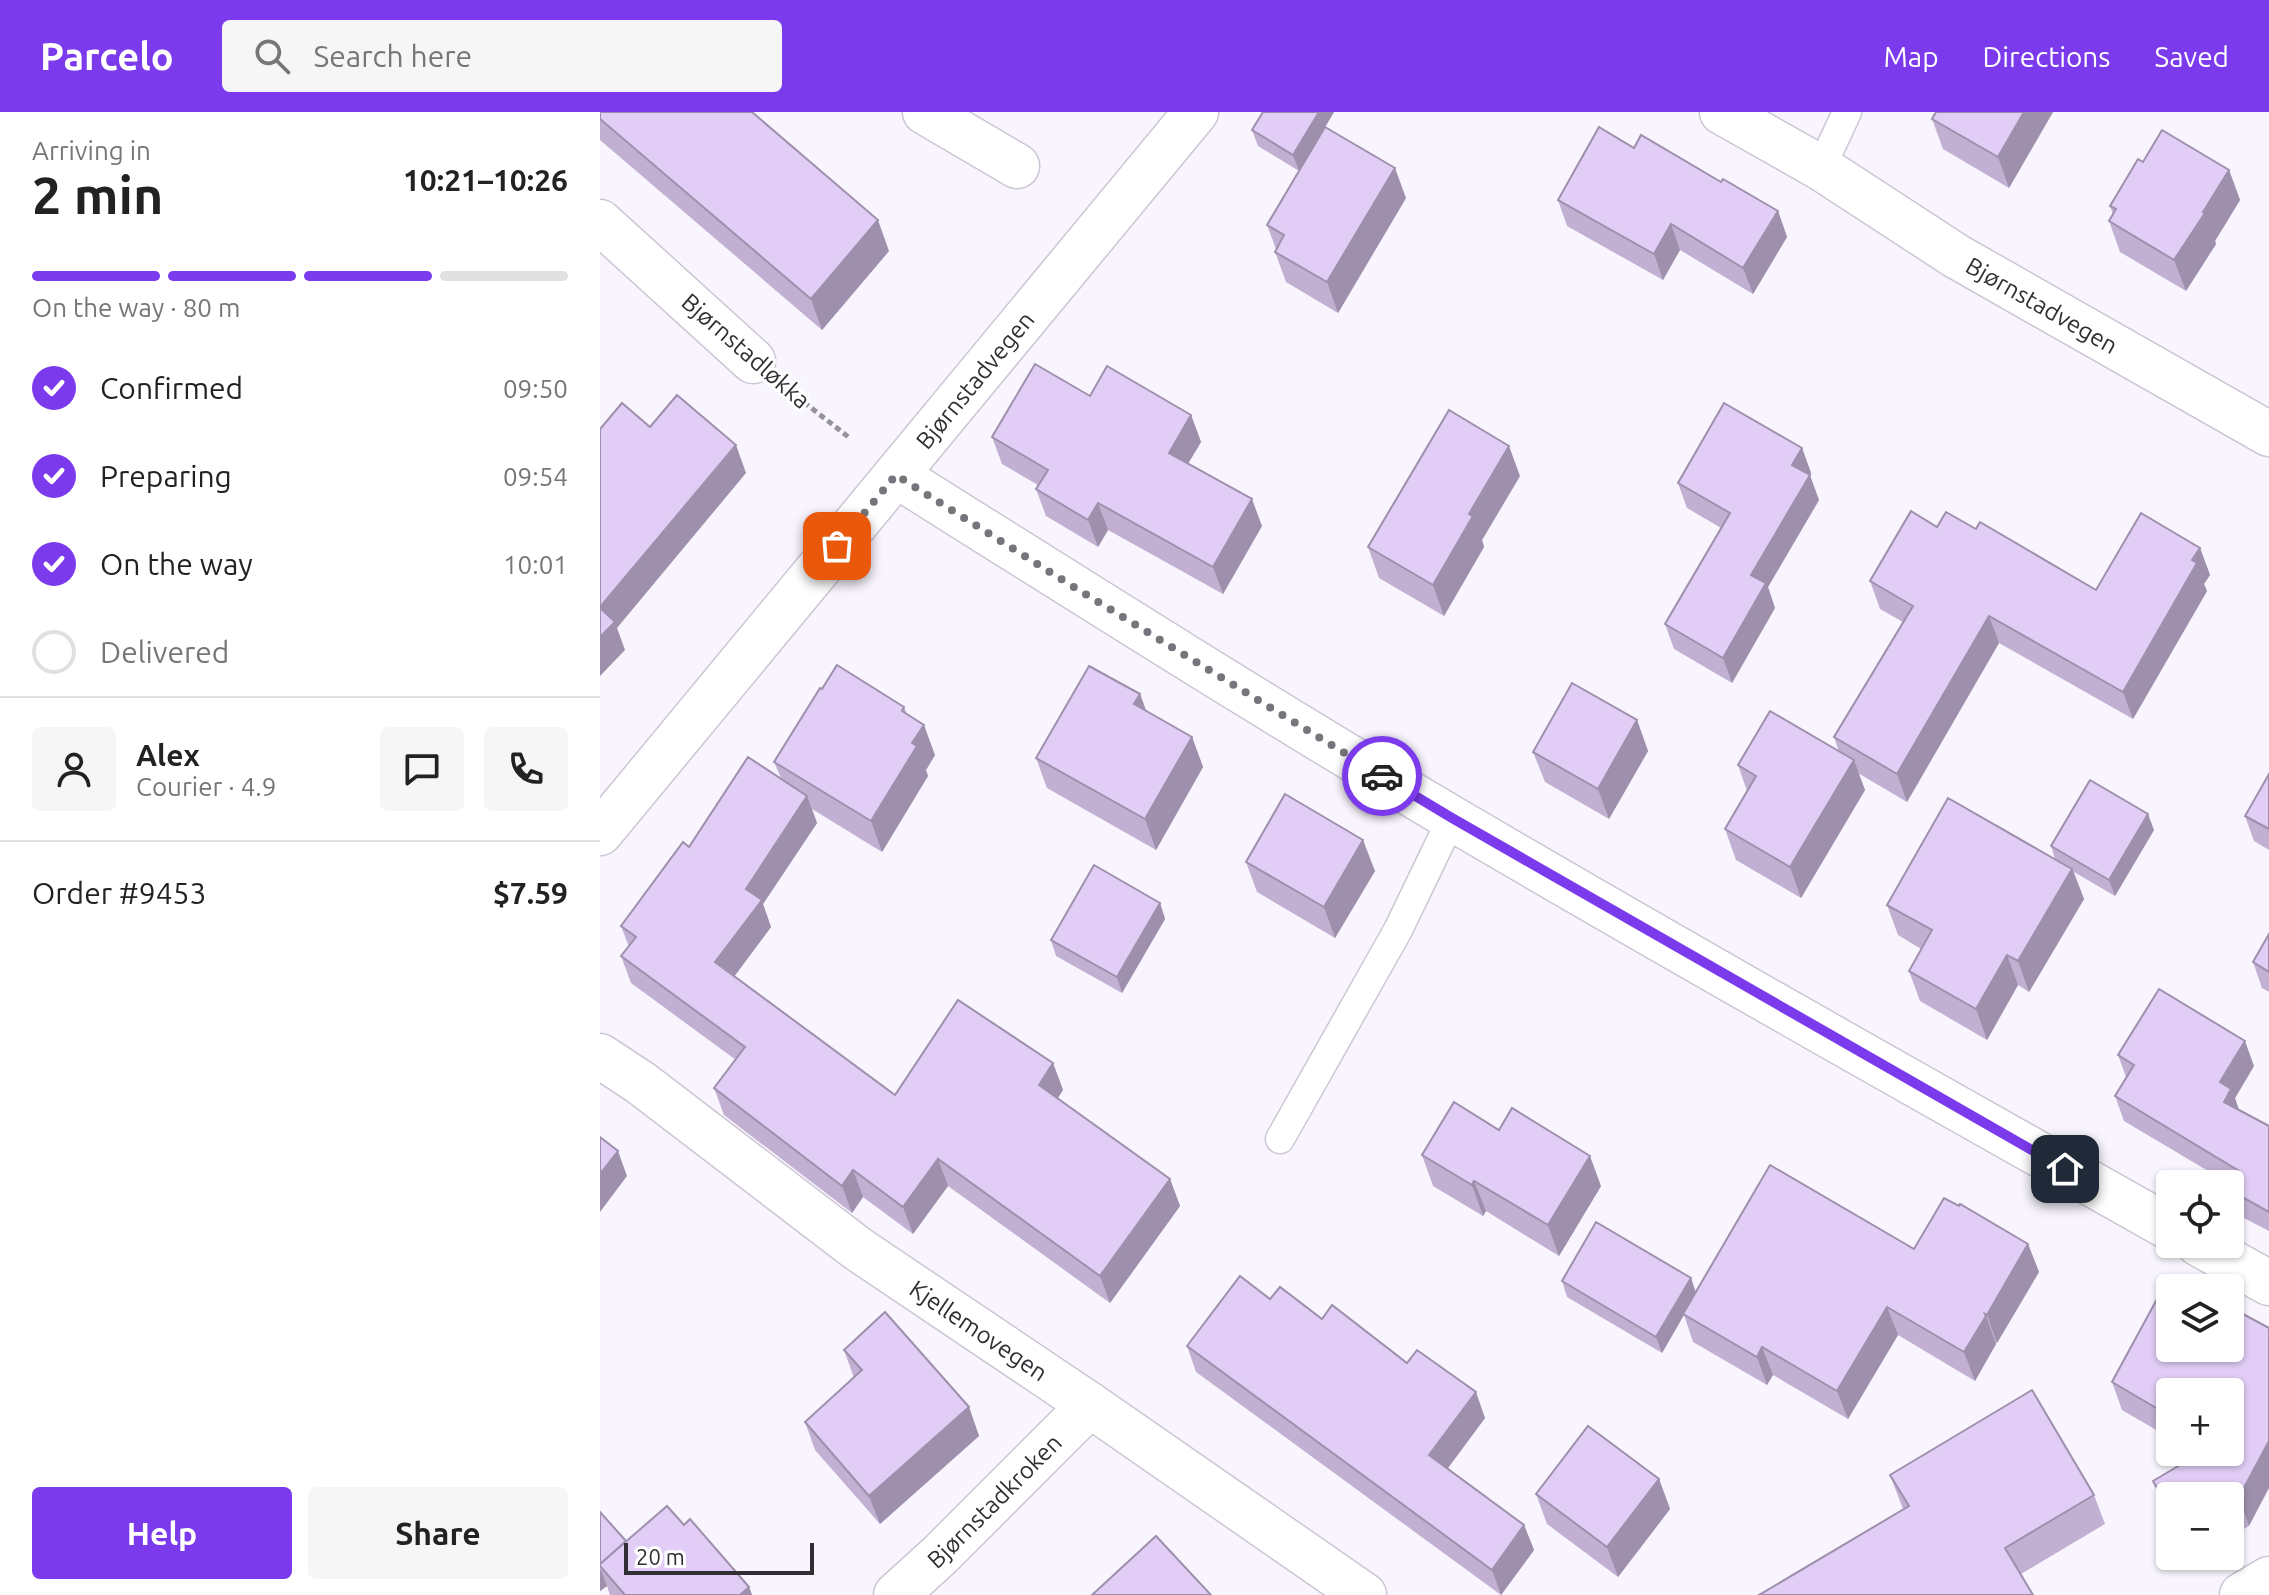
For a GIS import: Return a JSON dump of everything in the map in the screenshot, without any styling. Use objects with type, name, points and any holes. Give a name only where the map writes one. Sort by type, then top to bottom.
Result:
[{"type":"street","points":[[925,112],[1017,166]]},
{"type":"street","name":"Bjørnstadvegen","points":[[600,833],[1196,112]]},
{"type":"street","name":"Bjørnstadvegen","points":[[1722,112],[1821,168],[1956,256],[2269,434]]},
{"type":"street","name":"Bjørnstadløkka","points":[[600,222],[753,361]]},
{"type":"street","points":[[896,475],[1082,593],[1452,818],[2156,1220]]},
{"type":"street","name":"Kjellemovegen","points":[[600,1056],[641,1083],[858,1249],[1364,1595]]},
{"type":"street","points":[[2224,1258],[2269,1283]]},
{"type":"street","name":"Bjørnstadkroken","points":[[896,1595],[1090,1405]]},
{"type":"street","points":[[2242,1595],[2269,1579]]},
{"type":"lane","points":[[1821,168],[1847,112]]},
{"type":"lane","points":[[1280,1139],[1398,930],[1452,818]]},
{"type":"path","name":"Bjørnstadløkka","points":[[753,361],[896,475]]},
{"type":"building","points":[[600,112],[752,112],[878,220],[811,299],[600,119]]},
{"type":"building","points":[[1263,112],[1319,112],[1293,155],[1252,130]]},
{"type":"building","points":[[1936,112],[2024,112],[1998,157],[1932,119]]},
{"type":"building","points":[[1325,127],[1395,168],[1327,282],[1275,252],[1284,235],[1267,225]]},
{"type":"building","points":[[1599,127],[1634,148],[1641,135],[1778,211],[1743,268],[1671,224],[1654,254],[1558,200]]},
{"type":"building","points":[[2162,130],[2229,170],[2174,260],[2109,221],[2116,209],[2110,206],[2138,159],[2143,162]]},
{"type":"building","points":[[1035,364],[1090,396],[1107,366],[1191,415],[1169,453],[1252,499],[1213,567],[1098,503],[1088,520],[1036,489],[1048,470],[992,437]]},
{"type":"building","points":[[677,395],[736,445],[600,607],[600,429],[622,403],[650,427]]},
{"type":"building","points":[[1724,403],[1802,448],[1792,465],[1810,475],[1751,575],[1766,583],[1723,658],[1665,624],[1730,513],[1678,483]]},
{"type":"building","points":[[1449,410],[1509,446],[1469,514],[1473,516],[1433,585],[1368,547]]},
{"type":"building","points":[[1911,511],[1937,527],[1946,512],[1976,529],[1980,522],[2096,590],[2141,513],[2200,548],[2192,560],[2197,563],[2123,692],[1989,616],[1897,774],[1834,737],[1913,606],[1870,581]]},
{"type":"building","points":[[600,608],[615,622],[600,637]]},
{"type":"building","points":[[837,665],[904,707],[902,711],[924,725],[912,743],[917,746],[871,821],[774,762]]},
{"type":"building","points":[[1089,666],[1140,694],[1134,704],[1192,737],[1145,819],[1036,758]]},
{"type":"building","points":[[1572,683],[1637,720],[1598,789],[1533,752]]},
{"type":"building","points":[[1770,711],[1854,760],[1790,867],[1725,829],[1756,776],[1738,765]]},
{"type":"building","points":[[748,757],[807,796],[746,889],[762,900],[715,962],[895,1095],[958,1000],[1053,1063],[1039,1085],[1170,1179],[1100,1276],[938,1159],[903,1207],[853,1170],[842,1186],[714,1088],[745,1047],[621,956],[636,937],[621,926],[683,842],[689,847]]},
{"type":"building","points":[[2269,774],[2269,829],[2245,816]]},
{"type":"building","points":[[2090,780],[2148,814],[2109,880],[2051,846]]},
{"type":"building","points":[[1285,794],[1363,840],[1324,907],[1246,862]]},
{"type":"building","points":[[1948,798],[2072,869],[2018,961],[2007,955],[1976,1009],[1909,971],[1932,930],[1887,905]]},
{"type":"building","points":[[1094,865],[1160,903],[1117,977],[1051,940]]},
{"type":"building","points":[[2269,934],[2269,972],[2253,962]]},
{"type":"building","points":[[2159,989],[2245,1041],[2220,1082],[2231,1089],[2224,1102],[2269,1126],[2269,1212],[2244,1198],[2244,1170],[2237,1170],[2115,1096],[2134,1065],[2118,1055]]},
{"type":"building","points":[[1454,1102],[1499,1130],[1512,1108],[1590,1156],[1548,1225],[1474,1181],[1472,1185],[1422,1155]]},
{"type":"building","points":[[600,1137],[618,1151],[600,1174]]},
{"type":"building","points":[[1770,1165],[1914,1249],[1944,1198],[1960,1204],[2028,1244],[1964,1352],[1887,1307],[1837,1391],[1762,1347],[1757,1357],[1683,1314]]},
{"type":"building","points":[[1596,1222],[1691,1278],[1656,1337],[1562,1281]]},
{"type":"building","points":[[1240,1276],[1270,1299],[1280,1287],[1322,1319],[1332,1305],[1407,1363],[1417,1350],[1476,1392],[1429,1455],[1524,1525],[1492,1570],[1187,1346]]},
{"type":"building","points":[[2156,1301],[2156,1362],[2244,1362],[2244,1315],[2269,1328],[2269,1441],[2244,1488],[2244,1482],[2156,1482],[2156,1486],[2153,1481],[2178,1466],[2244,1466],[2244,1378],[2156,1378],[2156,1408],[2112,1382]]},
{"type":"building","points":[[885,1312],[969,1407],[869,1496],[805,1422],[862,1370],[844,1350]]},
{"type":"building","points":[[2032,1390],[2094,1495],[2005,1548],[2033,1595],[1759,1595],[1909,1506],[1890,1475]]},
{"type":"building","points":[[1588,1426],[1659,1479],[1607,1547],[1536,1494]]},
{"type":"building","points":[[667,1506],[684,1525],[690,1519],[749,1587],[740,1595],[625,1595],[600,1564]]},
{"type":"building","points":[[600,1512],[626,1541],[600,1564]]},
{"type":"building","points":[[1156,1536],[1211,1595],[1092,1595]]},
{"type":"way so far","points":[[837,546],[896,475],[1382,776]]},
{"type":"route","points":[[1382,776],[2065,1169]]}]
